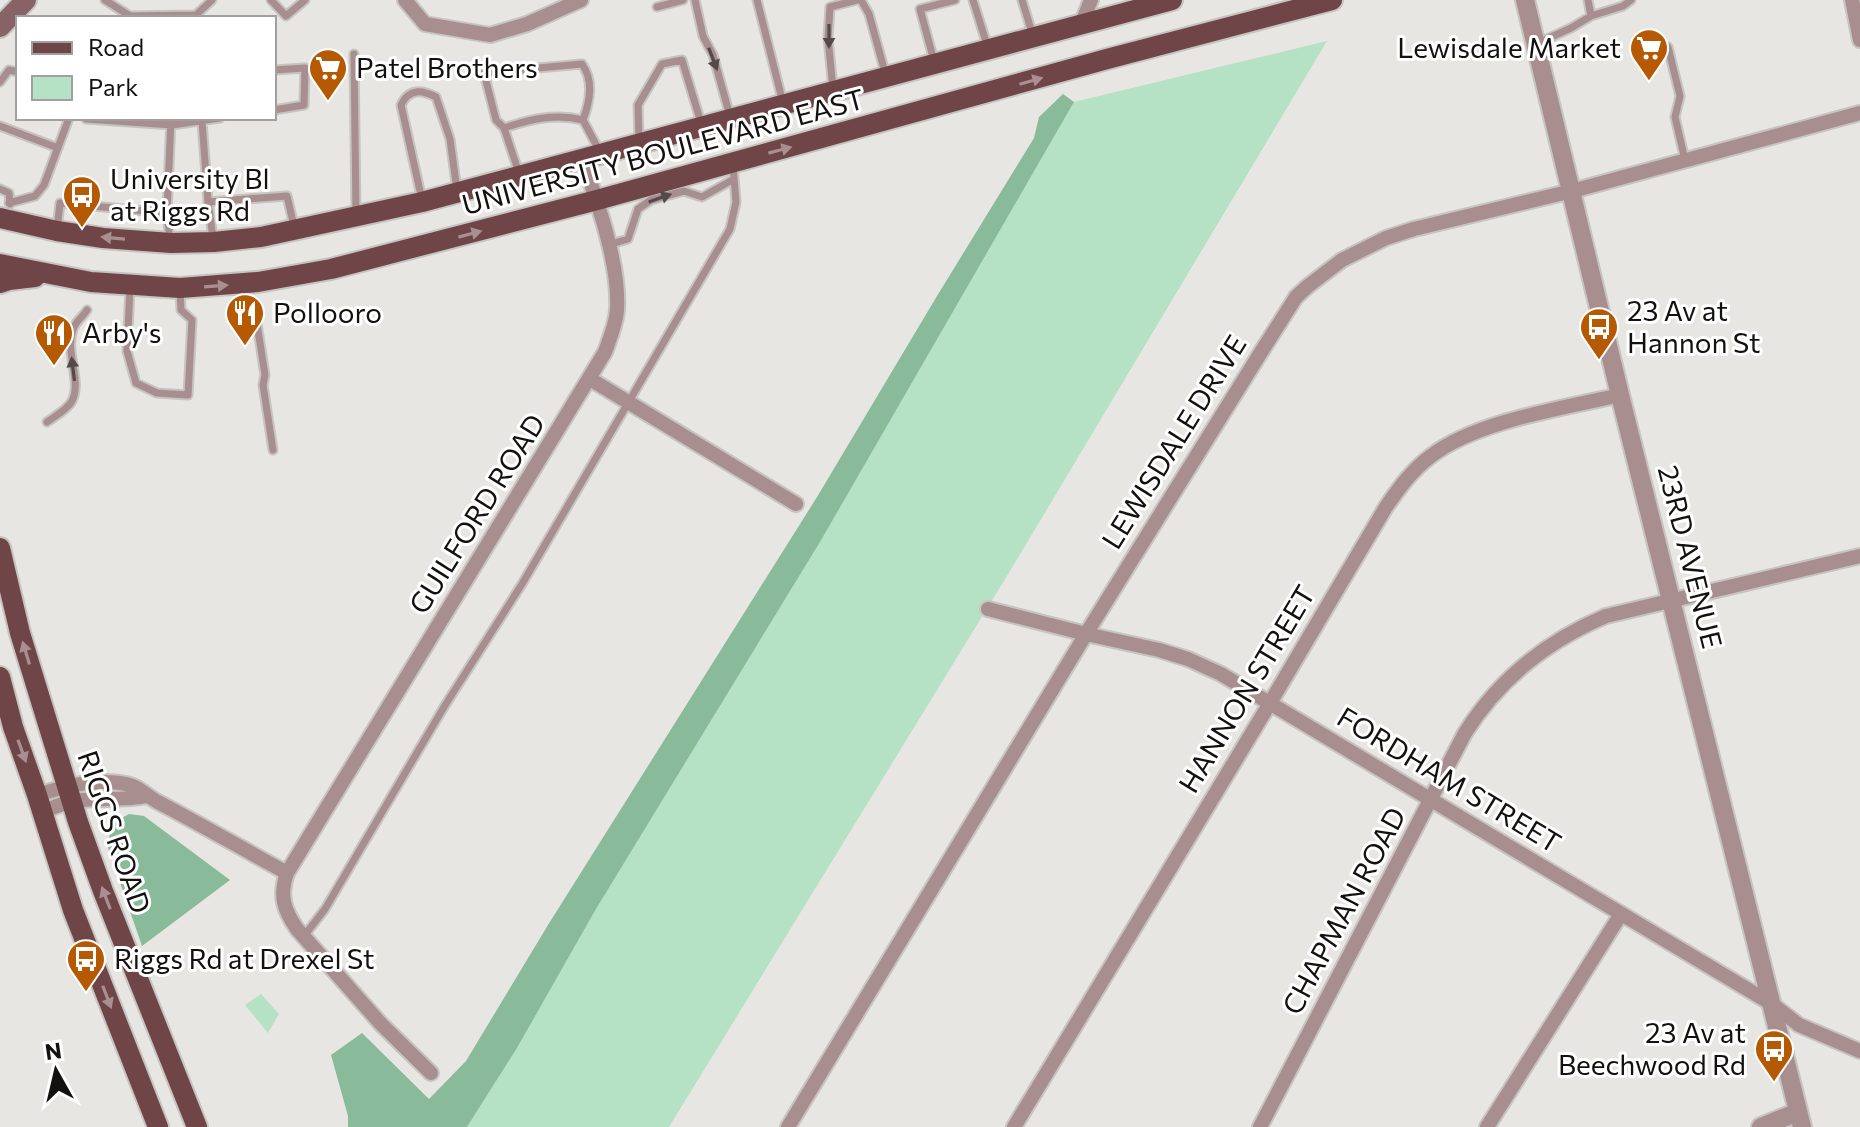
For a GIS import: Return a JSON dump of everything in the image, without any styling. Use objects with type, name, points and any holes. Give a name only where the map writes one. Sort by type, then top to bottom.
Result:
[{"type":"main road","points":[[0,27],[26,0]]},
{"type":"main road","name":"UNIVERSITY BOULEVARD EAST","points":[[8,214],[57,231],[171,243],[214,242],[295,231],[422,202],[1172,0]]},
{"type":"main road","name":"UNIVERSITY BOULEVARD EAST","points":[[0,264],[62,277],[130,286],[180,288],[258,282],[331,269],[597,200],[733,171],[1107,59],[1332,0]]},
{"type":"main road","points":[[0,283],[25,277],[62,277]]},
{"type":"main road","name":"RIGGS ROAD","points":[[0,548],[20,633],[103,891],[197,1127]]},
{"type":"main road","points":[[0,677],[13,727],[73,910],[158,1127]]},
{"type":"street","points":[[405,0],[425,24],[490,35],[527,24],[581,0]]},
{"type":"street","points":[[1081,25],[1091,0]]},
{"type":"street","name":"23RD AVENUE","points":[[1525,0],[1800,1119]]},
{"type":"street","points":[[1852,0],[1860,40]]},
{"type":"street","name":"LEWISDALE DRIVE","points":[[788,1127],[1086,634],[1296,297],[1342,260],[1386,238],[1860,113]]},
{"type":"street","name":"GUILFORD ROAD","points":[[287,873],[605,352],[617,310],[613,269],[597,200],[591,156]]},
{"type":"street","points":[[590,379],[796,504]]},
{"type":"street","name":"HANNON STREET","points":[[1014,1127],[1386,507],[1418,466],[1448,445],[1483,430],[1620,395]]},
{"type":"street","name":"CHAPMAN ROAD","points":[[1260,1127],[1465,733],[1505,681],[1559,639],[1606,616],[1860,556]]},
{"type":"street","name":"FORDHAM STREET","points":[[988,609],[1188,659],[1221,674],[1772,1004],[1799,1025],[1860,1051]]},
{"type":"street","points":[[40,803],[70,793],[104,799],[147,796],[287,873],[281,890],[288,916],[381,1024],[431,1073]]},
{"type":"street","points":[[1487,1127],[1621,914]]},
{"type":"street","points":[[1761,1127],[1800,1119]]},
{"type":"lane","points":[[105,0],[130,16],[196,15],[212,0]]},
{"type":"lane","points":[[271,0],[286,16],[305,0]]},
{"type":"lane","points":[[657,7],[683,0]]},
{"type":"lane","points":[[695,0],[703,36],[713,55],[731,119]]},
{"type":"lane","points":[[757,0],[784,105]]},
{"type":"lane","points":[[833,92],[828,38],[830,7],[859,0],[869,14],[887,78]]},
{"type":"lane","points":[[935,64],[920,9],[955,0]]},
{"type":"lane","points":[[973,0],[988,50]]},
{"type":"lane","points":[[1022,0],[1034,38]]},
{"type":"lane","points":[[1588,0],[1591,16]]},
{"type":"lane","points":[[1536,44],[1631,0]]},
{"type":"lane","points":[[1668,47],[1680,96],[1675,117],[1685,160]]},
{"type":"lane","points":[[354,54],[356,217]]},
{"type":"lane","points":[[639,142],[638,105],[662,64],[682,60],[702,126]]},
{"type":"lane","points":[[519,175],[504,128],[496,120],[484,73],[582,64],[589,73],[590,103],[583,120],[591,156]]},
{"type":"lane","points":[[276,70],[305,68],[304,105],[276,110]]},
{"type":"lane","points":[[0,82],[9,70],[16,72]]},
{"type":"lane","points":[[422,202],[401,105],[405,96],[414,92],[425,92],[436,97],[450,139],[457,192]]},
{"type":"lane","points":[[504,128],[526,120],[555,116],[583,120]]},
{"type":"lane","points":[[8,214],[35,196],[44,185],[68,120]]},
{"type":"lane","points":[[115,120],[208,120]]},
{"type":"lane","points":[[202,121],[214,242]]},
{"type":"lane","points":[[171,243],[167,213],[172,122]]},
{"type":"lane","points":[[0,126],[58,148]]},
{"type":"lane","points":[[608,245],[628,239],[638,209],[651,200],[684,191],[702,197],[733,171]]},
{"type":"lane","points":[[304,937],[325,909],[444,707],[522,584],[730,229],[736,202],[733,171]]},
{"type":"lane","points":[[0,189],[9,193],[8,214]]},
{"type":"lane","points":[[208,202],[287,196],[295,231]]},
{"type":"lane","points":[[57,231],[60,203],[167,213]]},
{"type":"lane","points":[[130,286],[127,351],[136,383],[157,393],[188,395],[192,320],[181,310],[180,288]]},
{"type":"lane","points":[[47,422],[72,400],[75,386],[71,339],[75,325],[87,310]]},
{"type":"lane","points":[[255,311],[273,450]]},
{"type":"green space","points":[[1327,41],[1010,571],[669,1127],[467,1127],[820,542],[1074,102]]},
{"type":"green space","points":[[1063,94],[1074,102],[820,542],[467,1127],[348,1127],[348,1116],[331,1055],[362,1033],[429,1099],[466,1061],[817,497],[1034,138],[1039,117]]},
{"type":"green space","points":[[129,814],[144,816],[230,880],[142,946],[107,845],[113,823]]},
{"type":"green space","points":[[261,994],[279,1014],[268,1033],[245,1005]]},
{"type":"place","name":"Lewisdale Market","points":[[1649,82]]},
{"type":"place","name":"Patel Brothers","points":[[328,102]]},
{"type":"place","name":"University Bl at Riggs Rd","points":[[82,229]]},
{"type":"place","name":"Pollooro","points":[[245,347]]},
{"type":"place","name":"23 Av at Hannon St","points":[[1599,361]]},
{"type":"place","name":"Arby's","points":[[54,367]]},
{"type":"place","name":"Riggs Rd at Drexel St","points":[[86,993]]},
{"type":"place","name":"23 Av at Beechwood Rd","points":[[1774,1083]]}]
